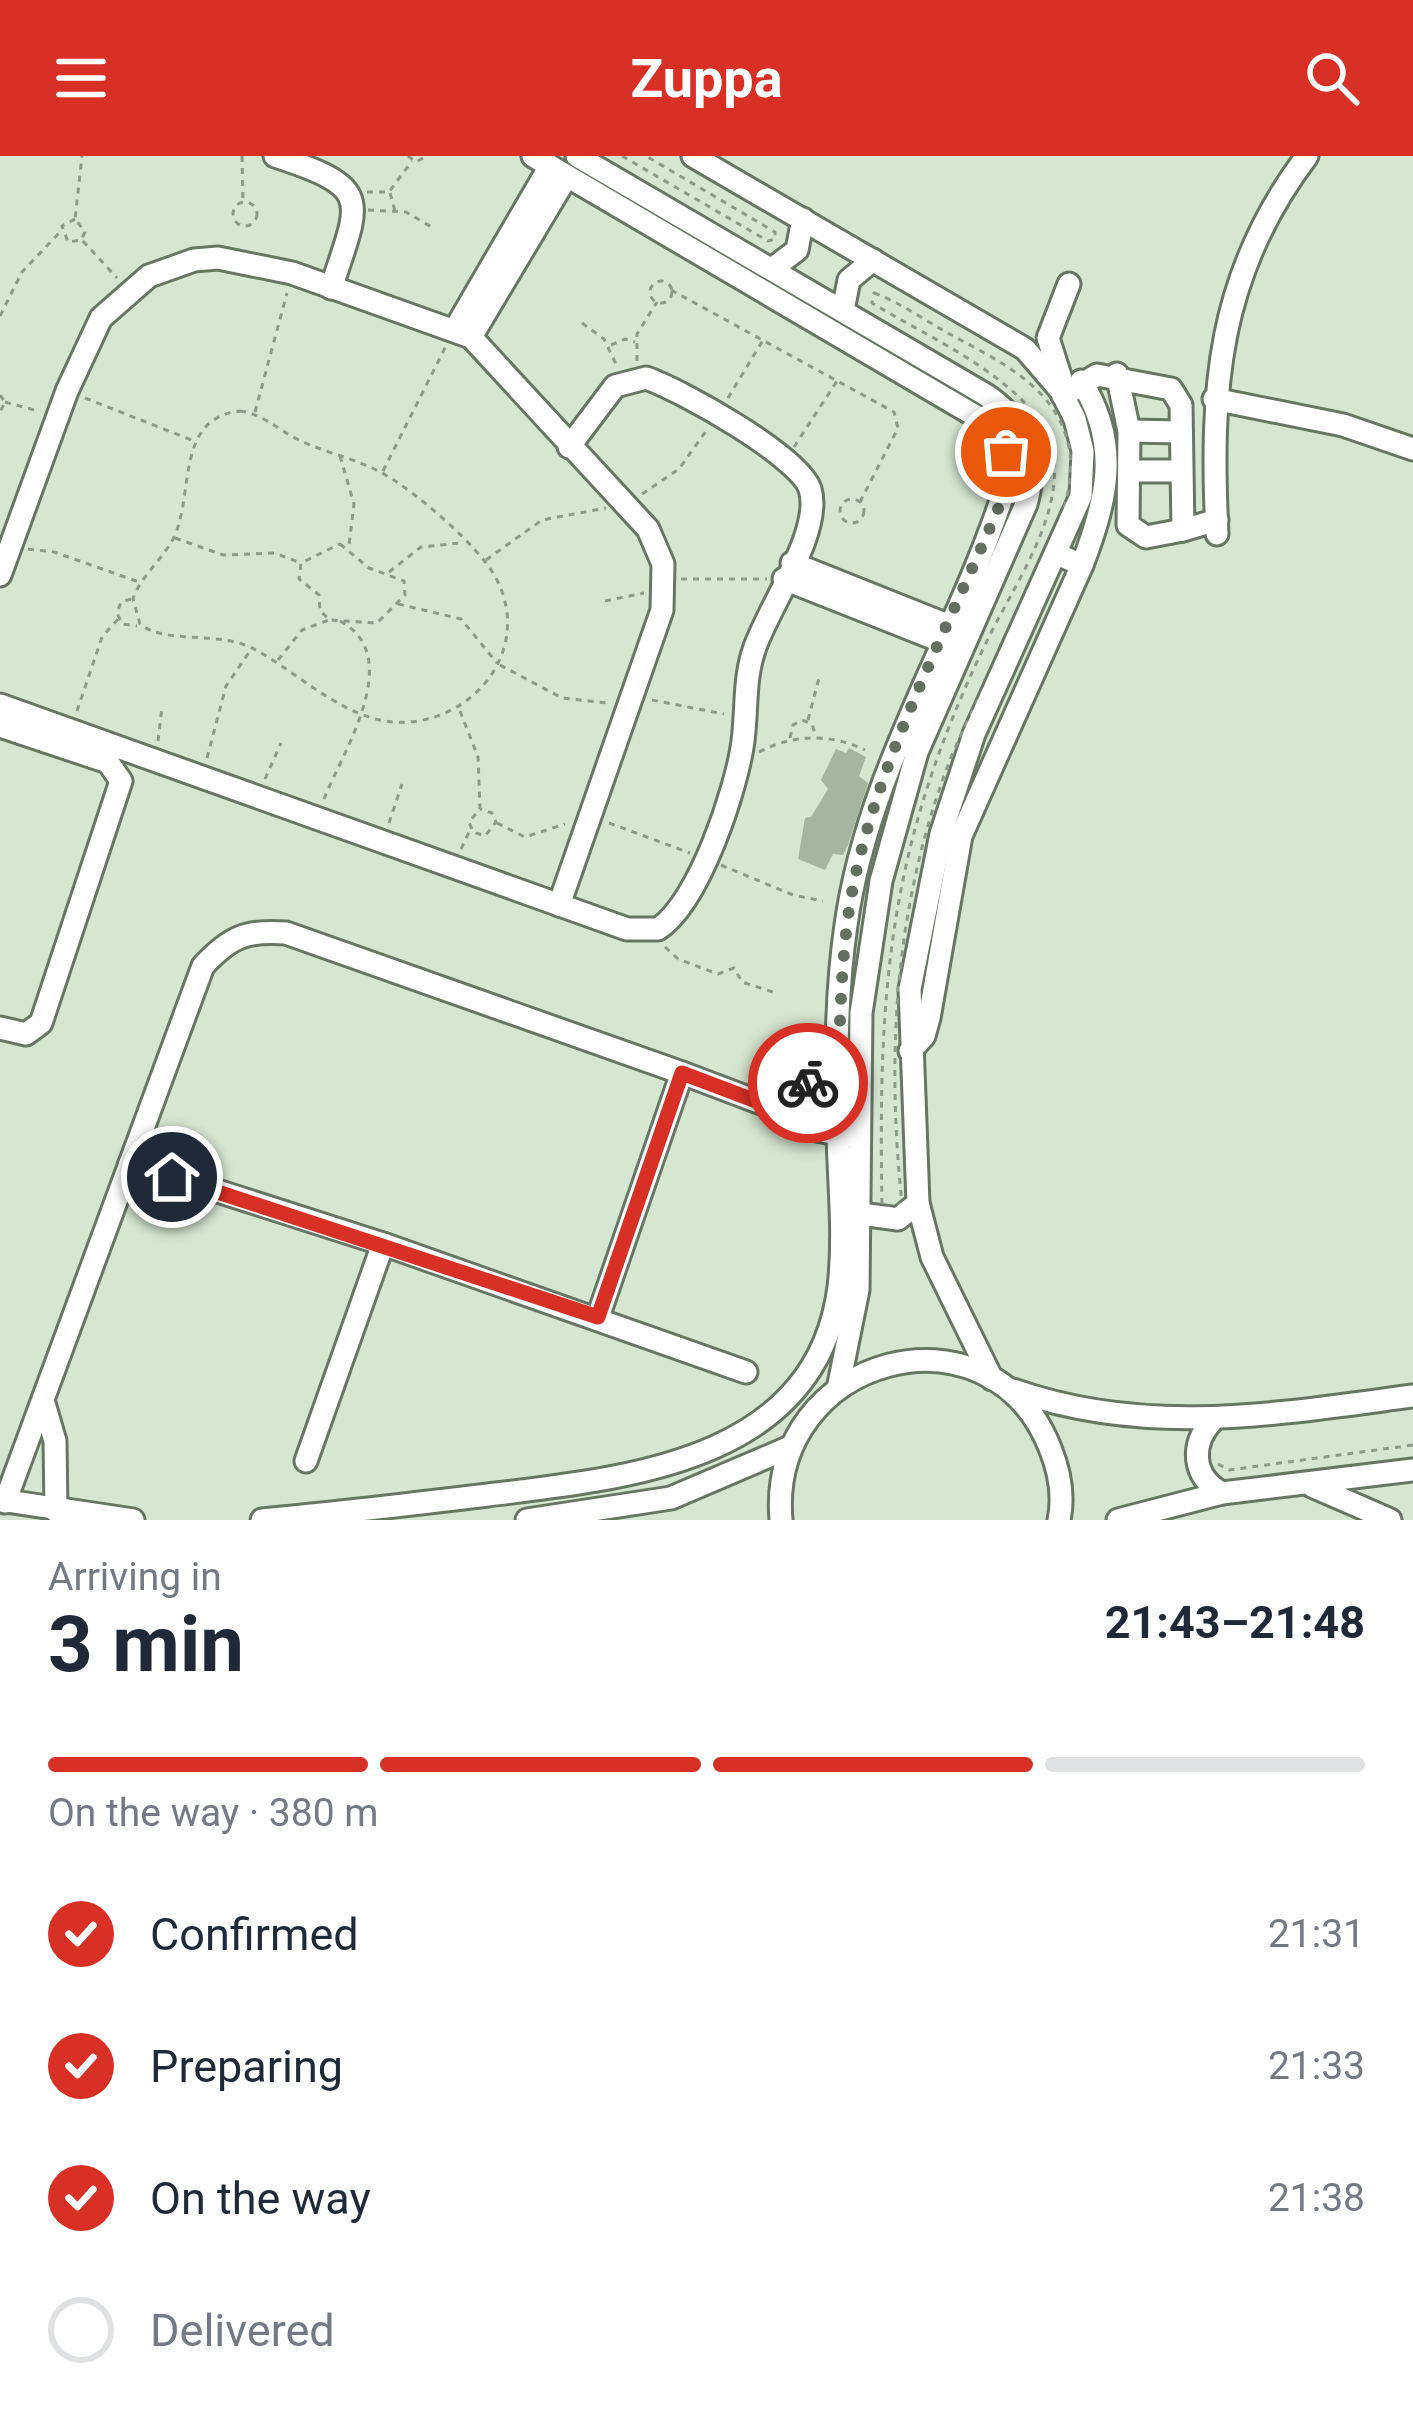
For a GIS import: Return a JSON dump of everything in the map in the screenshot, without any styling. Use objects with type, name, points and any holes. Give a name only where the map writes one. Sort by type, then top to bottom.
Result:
[{"type":"street","points":[[275,156],[331,175],[351,199],[331,288]]},
{"type":"street","points":[[693,156],[1024,349],[1068,390],[1093,400],[1109,455],[1101,517],[961,836],[924,1036],[910,1051]]},
{"type":"street","points":[[1117,374],[1130,431],[1127,513],[1136,534],[1145,537],[1217,527],[1214,399],[1236,289],[1268,215],[1298,162]]},
{"type":"street","points":[[463,333],[539,204],[557,163]]},
{"type":"street","points":[[262,1520],[613,1481],[730,1443],[796,1385],[832,1318],[849,1136],[839,989],[860,856],[878,793],[953,634],[1026,505],[1032,484],[1030,454],[1018,423],[1004,407],[772,269],[557,163]]},
{"type":"street","points":[[557,163],[991,425],[1006,452],[1007,482],[953,634],[886,860],[848,1076]]},
{"type":"street","points":[[772,269],[797,250],[802,219]]},
{"type":"street","points":[[0,575],[67,391],[101,318],[129,290],[171,266],[206,259],[243,260],[463,333],[626,503],[657,546],[665,583],[662,610],[559,904]]},
{"type":"street","points":[[843,310],[848,280],[873,260]]},
{"type":"street","points":[[992,1378],[932,1256],[918,1203],[910,989],[932,872],[974,734],[1081,496],[1082,451],[1068,390],[1048,338],[1069,284]]},
{"type":"street","points":[[1068,390],[1117,374],[1171,389],[1180,405],[1183,530]]},
{"type":"street","points":[[0,705],[637,932],[658,929],[674,913],[704,859],[739,768],[753,651],[813,508],[806,480],[786,458],[654,381],[630,379],[569,447]]},
{"type":"street","points":[[1214,399],[1343,425],[1413,448]]},
{"type":"street","points":[[1130,431],[1181,432]]},
{"type":"street","points":[[1132,471],[1181,471]]},
{"type":"street","points":[[1057,554],[1082,565]]},
{"type":"street","points":[[788,571],[953,634]]},
{"type":"street","points":[[0,726],[107,763],[122,781],[40,1023],[26,1034],[0,1028]]},
{"type":"street","points":[[134,1520],[3,1501],[202,966],[230,938],[255,931],[286,933],[682,1073],[772,1107],[807,1128],[849,1136]]},
{"type":"street","points":[[598,1317],[682,1073]]},
{"type":"street","points":[[772,1107],[806,1084],[848,1076]]},
{"type":"street","points":[[839,1384],[859,1290],[861,1214],[849,1136]]},
{"type":"street","points":[[130,1163],[383,1244],[746,1372]]},
{"type":"street","points":[[861,1214],[898,1219],[918,1203]]},
{"type":"street","points":[[306,1461],[383,1244]]},
{"type":"street","points":[[781,1520],[778,1490],[788,1448],[809,1412],[839,1384],[888,1362],[942,1360],[1013,1390],[1111,1417],[1213,1420],[1413,1396]]},
{"type":"street","points":[[1013,1390],[1042,1429],[1058,1468],[1059,1520]]},
{"type":"street","points":[[43,1400],[55,1442],[56,1511]]},
{"type":"street","points":[[1213,1420],[1202,1433],[1197,1460],[1202,1477],[1222,1493]]},
{"type":"street","points":[[527,1520],[671,1498],[788,1448]]},
{"type":"street","points":[[1118,1520],[1222,1493],[1413,1470]]},
{"type":"street","points":[[1306,1483],[1390,1520]]},
{"type":"street","points":[[671,1498],[684,1520]]},
{"type":"path","points":[[75,219],[82,156]]},
{"type":"path","points":[[242,156],[243,202],[233,215],[244,226]]},
{"type":"path","points":[[351,199],[389,192],[410,158],[427,156]]},
{"type":"path","points":[[622,156],[768,241],[775,239],[775,232],[646,156]]},
{"type":"path","points":[[389,192],[395,212]]},
{"type":"path","points":[[351,199],[436,229]]},
{"type":"path","points":[[243,202],[256,213],[244,226],[243,260]]},
{"type":"path","points":[[0,316],[22,272],[65,222],[75,219]]},
{"type":"path","points":[[75,219],[84,227],[81,240]]},
{"type":"path","points":[[61,231],[68,242],[81,240]]},
{"type":"path","points":[[81,240],[129,290]]},
{"type":"path","points":[[255,413],[292,273]]},
{"type":"path","points":[[671,290],[666,302],[657,302],[650,294],[653,284],[664,282],[897,419],[895,436],[860,502]]},
{"type":"path","points":[[630,379],[637,343],[657,302]]},
{"type":"path","points":[[582,323],[609,346],[630,379]]},
{"type":"path","points":[[382,473],[463,333]]},
{"type":"path","points":[[609,346],[625,339],[637,343]]},
{"type":"path","points":[[485,561],[553,516],[626,503],[670,478],[716,417],[763,340]]},
{"type":"path","points":[[786,458],[837,381]]},
{"type":"path","points":[[67,391],[194,441]]},
{"type":"path","points":[[0,394],[5,402],[58,417]]},
{"type":"path","points":[[0,412],[5,402]]},
{"type":"path","points":[[255,413],[297,439],[382,473],[464,543],[485,561],[505,603],[498,664],[483,688],[459,709],[419,723],[359,713],[252,648],[213,636],[154,634],[140,624],[133,599],[174,538],[186,503],[194,441],[223,414],[255,413]]},
{"type":"path","points":[[1030,454],[1082,451]]},
{"type":"path","points":[[339,454],[354,504],[349,548]]},
{"type":"path","points":[[174,538],[223,555],[275,553],[301,563]]},
{"type":"path","points":[[388,574],[421,547],[464,543]]},
{"type":"path","points":[[277,662],[294,637],[330,620],[356,618],[377,623],[407,588],[400,576],[361,563],[349,548],[332,545],[301,563]]},
{"type":"path","points":[[8,552],[55,552],[141,583]]},
{"type":"path","points":[[301,563],[299,579],[319,596],[320,611],[330,620]]},
{"type":"path","points":[[605,602],[665,583],[788,571]]},
{"type":"path","points":[[71,730],[102,638],[118,619],[122,602],[133,599]]},
{"type":"path","points":[[394,604],[432,608],[461,619],[498,664],[571,700],[631,699],[746,715]]},
{"type":"path","points":[[118,619],[128,627],[140,624]]},
{"type":"path","points":[[316,818],[371,676],[360,637],[340,621]]},
{"type":"path","points":[[953,634],[1010,659]]},
{"type":"path","points":[[202,777],[226,686],[252,648]]},
{"type":"path","points":[[816,737],[808,722],[819,679]]},
{"type":"path","points":[[156,761],[162,707]]},
{"type":"path","points":[[459,709],[478,758],[480,809],[525,836],[564,824],[586,829]]},
{"type":"path","points":[[791,739],[793,725],[808,722]]},
{"type":"path","points":[[739,768],[763,750],[791,739],[816,737],[865,750]]},
{"type":"path","points":[[257,796],[281,743]]},
{"type":"path","points":[[383,842],[402,784]]},
{"type":"path","points":[[453,867],[471,816],[480,809]]},
{"type":"path","points":[[470,828],[485,836],[496,822]]},
{"type":"path","points":[[886,860],[932,872]]},
{"type":"path","points":[[658,929],[678,959],[718,974],[734,968],[742,982],[776,993]]},
{"type":"path","points":[[848,1076],[911,1076]]},
{"type":"path","points":[[1214,1454],[1229,1470],[1413,1445]]},
{"type":"building","points":[[849,748],[866,757],[859,776],[868,783],[848,845],[843,855],[833,854],[825,870],[798,859],[805,818],[811,817],[828,789],[821,780],[836,749],[846,753]]},
{"type":"way so far","points":[[808,1083],[838,1076],[839,989],[860,856],[903,730],[1003,497],[1006,452]]},
{"type":"route","points":[[172,1177],[598,1317],[682,1073],[772,1107],[808,1083]]}]
